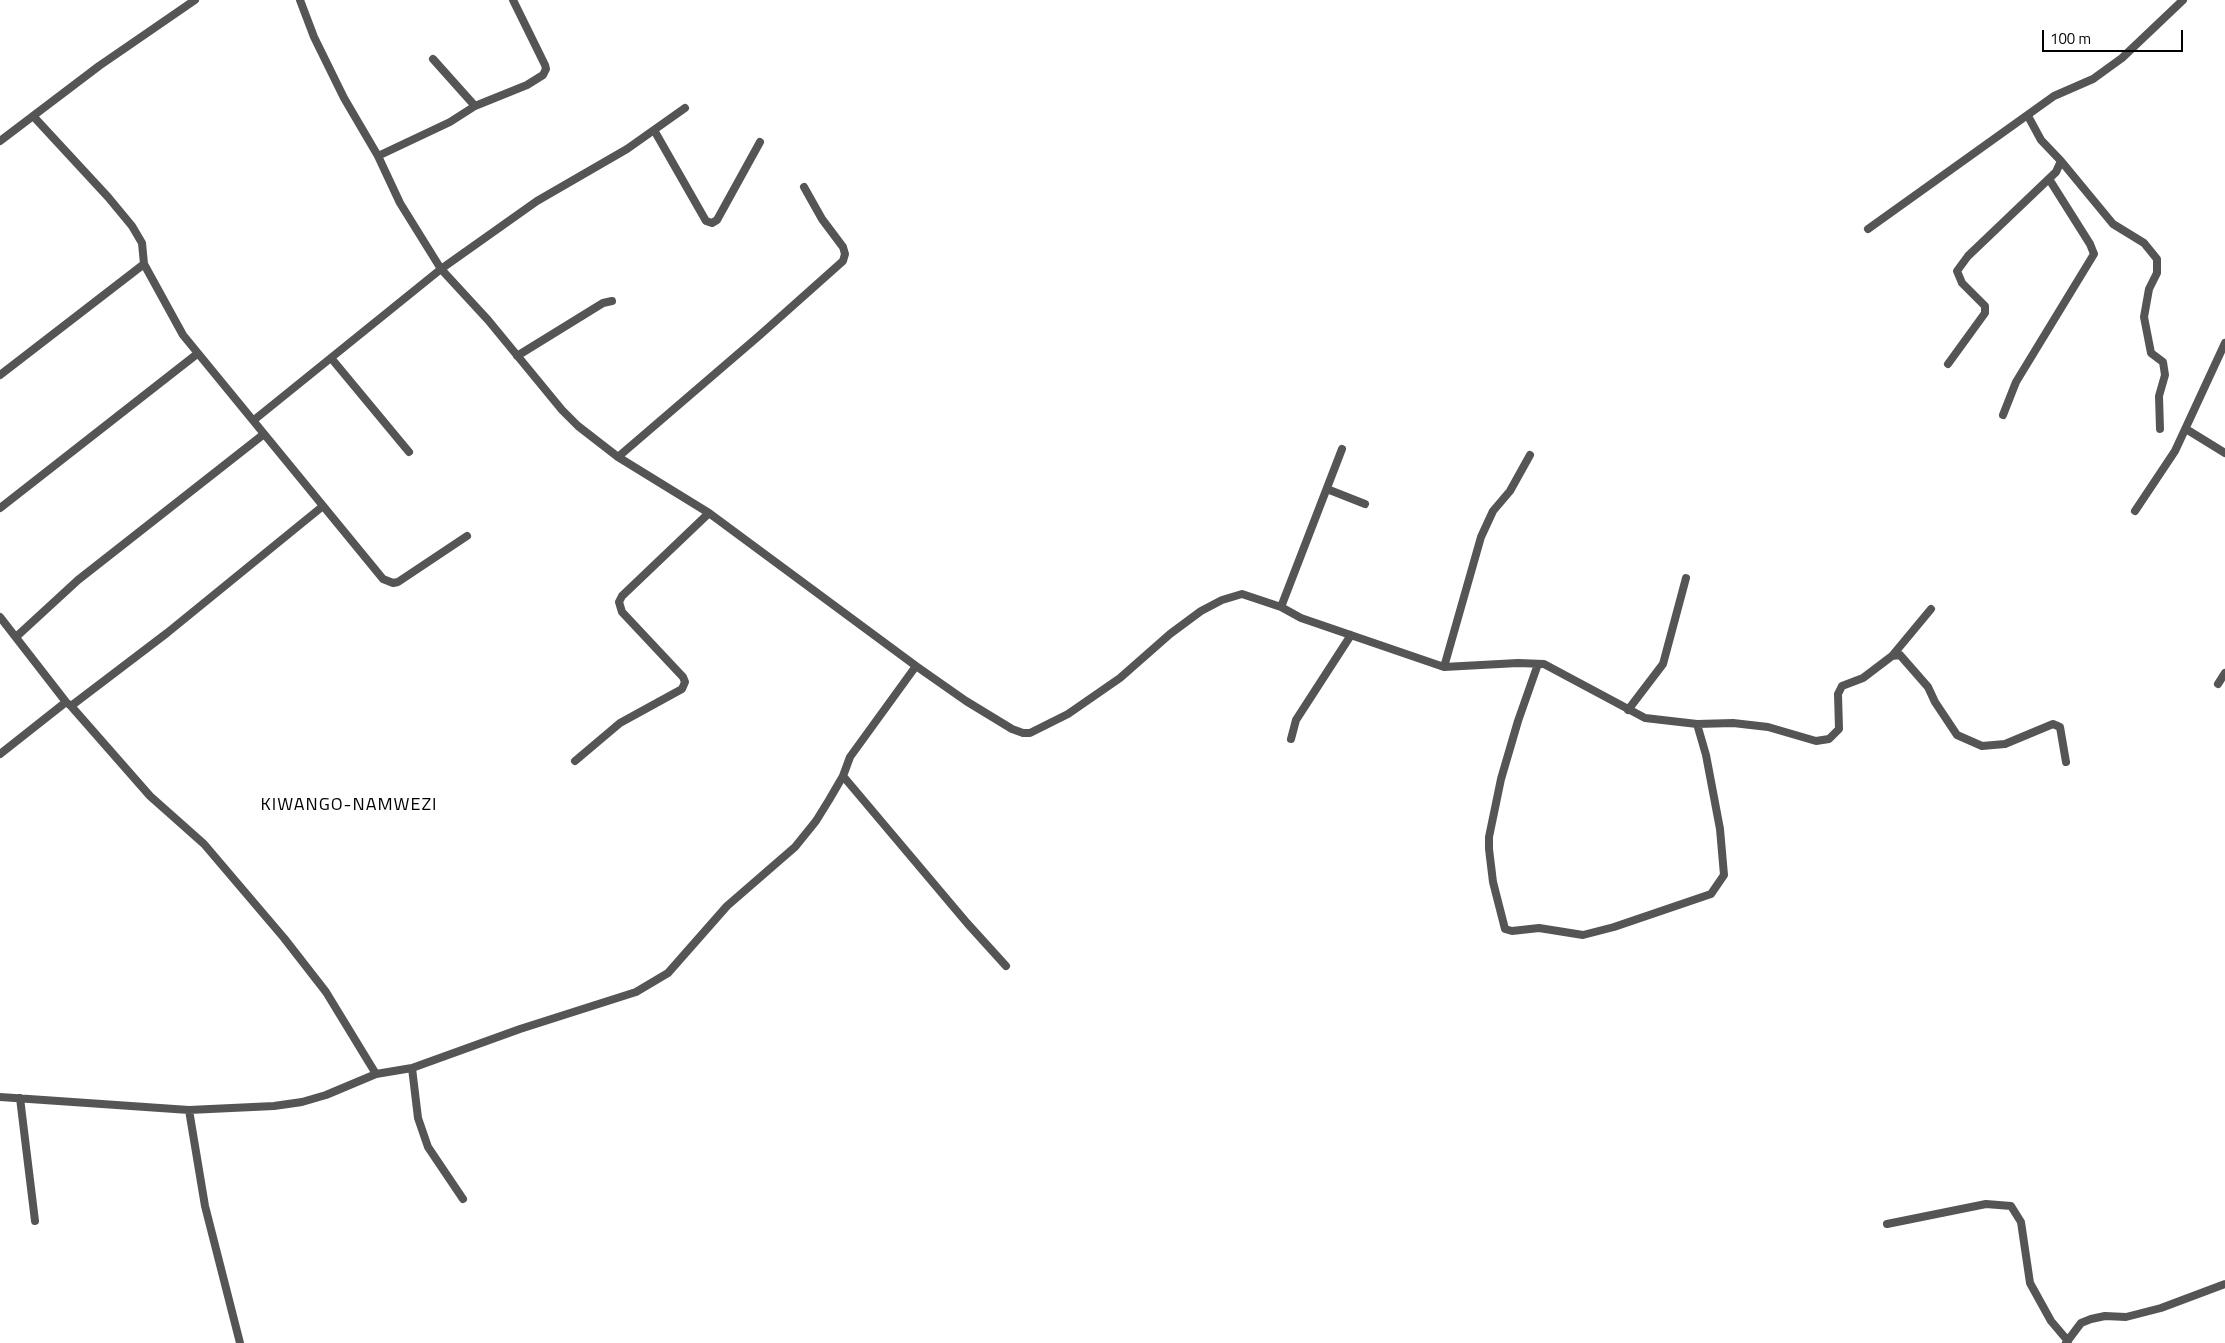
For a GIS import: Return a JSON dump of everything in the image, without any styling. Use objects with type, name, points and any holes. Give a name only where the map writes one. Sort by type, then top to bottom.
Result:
[{"type":"street","points":[[0,141],[99,66],[195,0]]},
{"type":"street","points":[[300,0],[314,37],[344,98],[378,156],[400,203],[441,269],[488,320],[562,410],[578,426],[618,457],[709,513],[916,666],[966,701],[1012,729],[1030,733],[1068,714],[1120,678],[1170,634],[1201,611],[1222,600],[1242,594],[1281,607],[1302,618],[1444,667],[1518,663],[1544,664],[1645,718],[1697,724],[1733,723],[1768,727],[1816,742],[1834,736],[1839,729],[1839,690],[1842,686],[1872,673],[1892,656],[1931,609]]},
{"type":"street","points":[[378,156],[450,122],[474,106],[540,78],[546,69],[513,0]]},
{"type":"street","points":[[1868,229],[2054,96],[2093,79],[2122,58],[2183,0]]},
{"type":"street","points":[[433,59],[474,106]]},
{"type":"street","points":[[254,420],[441,269],[537,201],[627,149],[685,108]]},
{"type":"street","points":[[2028,116],[2041,140],[2061,161],[2113,224],[2144,244],[2157,258],[2156,273],[2149,289],[2144,317],[2151,353],[2163,362],[2165,375],[2159,396],[2160,429]]},
{"type":"street","points":[[34,117],[108,197],[132,226],[145,252],[144,264],[179,327],[197,354],[254,420],[383,579],[388,583],[398,582],[467,536]]},
{"type":"street","points":[[654,130],[706,221],[712,223],[717,220],[760,142]]},
{"type":"street","points":[[1948,364],[1985,314],[1985,306],[1962,283],[1957,270],[1968,256],[2056,172],[2061,161]]},
{"type":"street","points":[[2003,415],[2016,382],[2094,254],[2090,244],[2049,179]]},
{"type":"street","points":[[618,457],[843,261],[845,254],[843,247],[822,219],[804,187]]},
{"type":"street","points":[[0,375],[144,264]]},
{"type":"street","points":[[517,356],[603,303],[612,301]]},
{"type":"street","points":[[2135,511],[2175,451],[2225,343]]},
{"type":"street","points":[[0,496],[3,506],[197,354]]},
{"type":"street","points":[[331,358],[409,452]]},
{"type":"street","points":[[2186,429],[2225,453]]},
{"type":"street","points":[[16,637],[78,580],[264,434]]},
{"type":"street","points":[[1281,607],[1342,449]]},
{"type":"street","points":[[1444,667],[1481,537],[1493,511],[1510,491],[1530,455]]},
{"type":"street","points":[[1328,489],[1365,504]]},
{"type":"street","points":[[0,754],[166,633],[323,506]]},
{"type":"street","points":[[575,761],[620,723],[682,689],[685,682],[683,678],[622,612],[619,602],[622,596],[709,513]]},
{"type":"street","points":[[1628,710],[1662,664],[1686,578]]},
{"type":"street","points":[[0,617],[68,704],[150,796],[204,844],[284,938],[326,992],[376,1074]]},
{"type":"street","points":[[0,633],[8,627]]},
{"type":"street","points":[[1291,738],[1296,720],[1351,635]]},
{"type":"street","points":[[1892,656],[1900,656],[1905,659],[1928,687],[1935,702],[1957,734],[1982,746],[2005,744],[2053,724],[2060,728],[2066,762]]},
{"type":"street","points":[[1538,664],[1518,721],[1501,779],[1489,837],[1488,849],[1505,929],[1512,931],[1539,928],[1583,935],[1614,927],[1711,894],[1724,875],[1720,829],[1706,755],[1697,724]]},
{"type":"street","points":[[0,1097],[190,1110],[274,1106],[302,1102],[326,1095],[376,1074],[412,1068],[520,1029],[636,992],[668,973],[727,906],[795,847],[816,821],[843,776],[850,757],[916,666]]},
{"type":"street","points":[[2218,684],[2225,673]]},
{"type":"street","points":[[843,776],[966,922],[1006,966]]},
{"type":"street","points":[[412,1068],[418,1118],[428,1147],[463,1199]]},
{"type":"street","points":[[20,1098],[35,1221]]},
{"type":"street","points":[[190,1110],[205,1206],[240,1343]]},
{"type":"street","points":[[1887,1224],[1986,1204],[2011,1206],[2020,1222],[2030,1283],[2052,1321],[2067,1342],[2082,1323],[2091,1319],[2105,1316],[2126,1317],[2160,1308],[2225,1284]]},
{"type":"district","name":"KIWANGO-NAMWEZI","points":[[349,806]]}]
